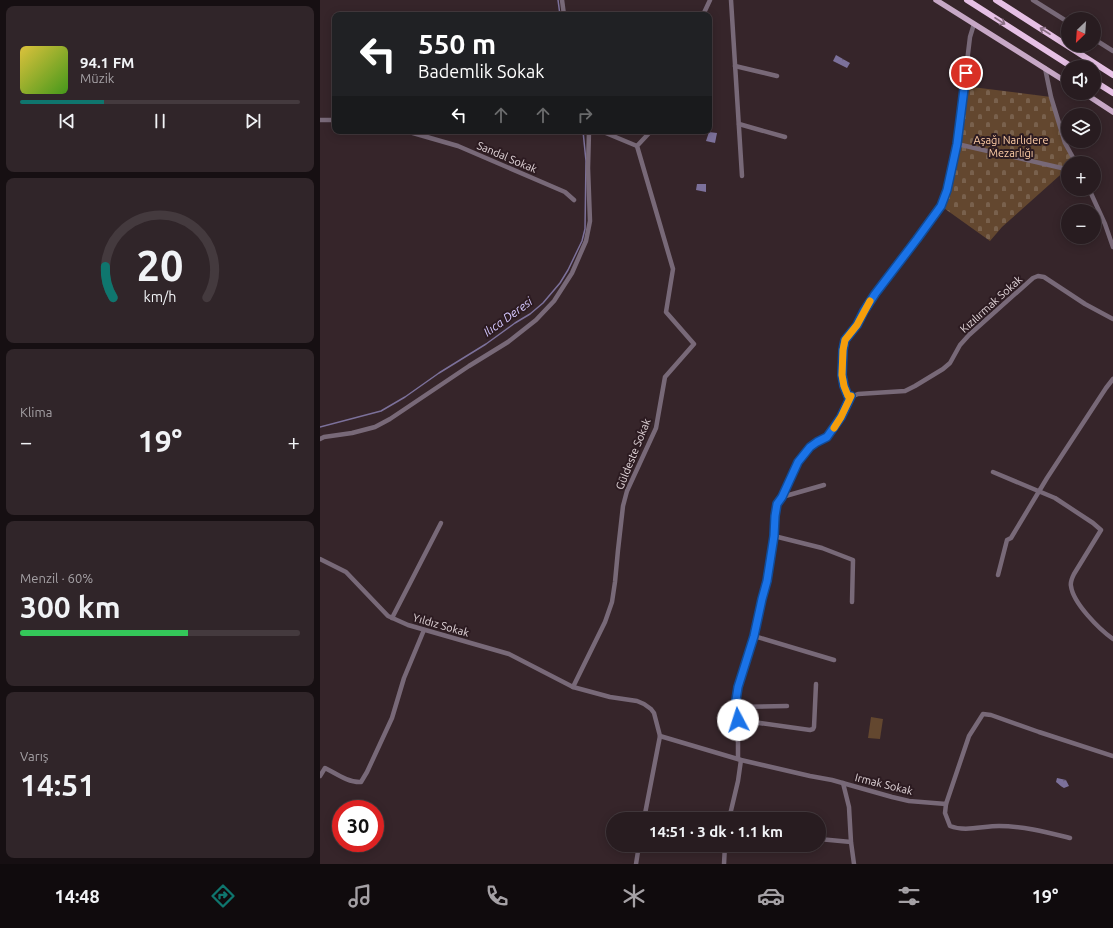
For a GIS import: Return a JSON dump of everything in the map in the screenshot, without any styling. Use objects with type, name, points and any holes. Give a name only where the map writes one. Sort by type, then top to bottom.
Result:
[{"type":"highway","points":[[967,0],[1061,60]]},
{"type":"highway","points":[[996,0],[1113,75]]},
{"type":"highway","points":[[1101,85],[1113,93]]},
{"type":"main road","points":[[936,0],[1061,78]]},
{"type":"main road","points":[[1095,100],[1113,112]]},
{"type":"street","points":[[562,0],[564,12]]},
{"type":"street","points":[[704,12],[710,0]]},
{"type":"street","points":[[731,0],[742,176]]},
{"type":"street","points":[[1036,1],[1061,17]]},
{"type":"street","points":[[731,812],[738,781],[739,760],[736,700],[738,687],[754,636],[767,581],[777,504],[782,497],[798,462],[810,447],[827,437],[841,417],[851,396],[848,396],[842,375],[845,340],[857,325],[875,294],[941,206],[947,190],[957,144],[970,37],[974,24]]},
{"type":"street","points":[[1101,43],[1113,51]]},
{"type":"street","points":[[735,66],[777,76]]},
{"type":"street","points":[[1045,68],[1049,90],[1065,143],[1072,156]]},
{"type":"street","points":[[320,120],[332,120]]},
{"type":"street","points":[[739,124],[785,138]]},
{"type":"street","name":"Sandal Sokak","points":[[416,134],[458,146],[565,192],[574,200]]},
{"type":"street","points":[[320,439],[375,427],[390,419],[469,366],[508,342],[536,320],[554,301],[572,273],[586,242],[590,221],[588,168],[589,134]]},
{"type":"street","points":[[608,134],[637,146],[648,134]]},
{"type":"street","points":[[957,144],[1061,168]]},
{"type":"street","name":"Güldeste Sokak","points":[[572,687],[605,622],[612,602],[623,506],[627,491],[656,428],[666,376],[694,344],[666,312],[673,269],[637,146]]},
{"type":"street","points":[[1092,196],[1105,224],[1113,247]]},
{"type":"street","name":"Kızılırmak Sokak","points":[[851,396],[858,394],[905,391],[943,369],[950,363],[960,346],[969,335],[1033,278],[1038,276],[1044,278],[1084,304],[1113,319]]},
{"type":"street","points":[[998,575],[1007,540],[1011,538],[1038,492],[1113,379]]},
{"type":"street","points":[[993,472],[1055,498],[1101,530],[1074,574],[1071,582],[1071,588],[1086,613],[1104,632],[1113,639]]},
{"type":"street","points":[[782,497],[824,485]]},
{"type":"street","points":[[392,618],[441,523]]},
{"type":"street","points":[[774,536],[822,548],[853,560],[852,602]]},
{"type":"street","name":"Yıldız Sokak","points":[[320,559],[346,572],[388,616],[392,618],[424,630],[509,654],[572,687],[610,697],[637,701],[644,704],[654,713],[660,736]]},
{"type":"street","points":[[320,776],[325,768],[350,781],[356,783],[361,782],[392,718],[404,678],[424,630]]},
{"type":"street","points":[[754,636],[834,660]]},
{"type":"street","points":[[738,720],[810,730],[813,729],[816,684]]},
{"type":"street","points":[[737,707],[788,706]]},
{"type":"street","points":[[1070,838],[1036,829],[999,826],[956,828],[950,826],[945,813],[946,804],[969,736],[983,714],[987,714],[1113,756]]},
{"type":"street","points":[[645,812],[660,736]]},
{"type":"street","name":"Irmak Sokak","points":[[660,736],[739,760],[832,780],[892,797],[909,801],[946,804]]},
{"type":"street","points":[[843,783],[849,807],[854,864]]},
{"type":"street","points":[[826,840],[852,842]]},
{"type":"street","points":[[636,864],[638,852]]},
{"type":"street","points":[[724,864],[725,852]]},
{"type":"green space","name":"Aşağı Narlıdere Mezarlığı","points":[[964,86],[1051,97],[1061,130],[1061,148],[1068,148],[1072,156],[1061,156],[1061,174],[1002,227],[990,241],[941,206],[953,165]]},
{"type":"green space","points":[[871,717],[883,719],[880,739],[868,738]]},
{"type":"water","points":[[836,55],[850,63],[847,68],[833,61]]},
{"type":"water","points":[[717,133],[715,143],[706,141],[708,134]]},
{"type":"water","points":[[697,184],[706,184],[706,192],[696,190]]},
{"type":"water","points":[[1057,778],[1066,780],[1069,786],[1064,788],[1061,786],[1056,782]]},
{"type":"waterway","name":"Ilıca Deresi","points":[[558,0],[560,12]]},
{"type":"waterway","name":"Ilıca Deresi","points":[[320,427],[381,411],[486,344],[530,314],[543,303],[560,283],[568,270],[582,241],[585,229],[586,161],[583,134]]},
{"type":"slow traffic","points":[[834,428],[851,396],[848,396],[842,375],[845,340],[857,325],[870,301]]},
{"type":"route","points":[[738,720],[736,700],[738,687],[754,636],[767,581],[777,504],[782,497],[798,462],[811,446],[827,437],[841,417],[851,396],[848,396],[842,375],[845,340],[857,325],[875,294],[941,206],[947,190],[957,144],[966,73]]}]
